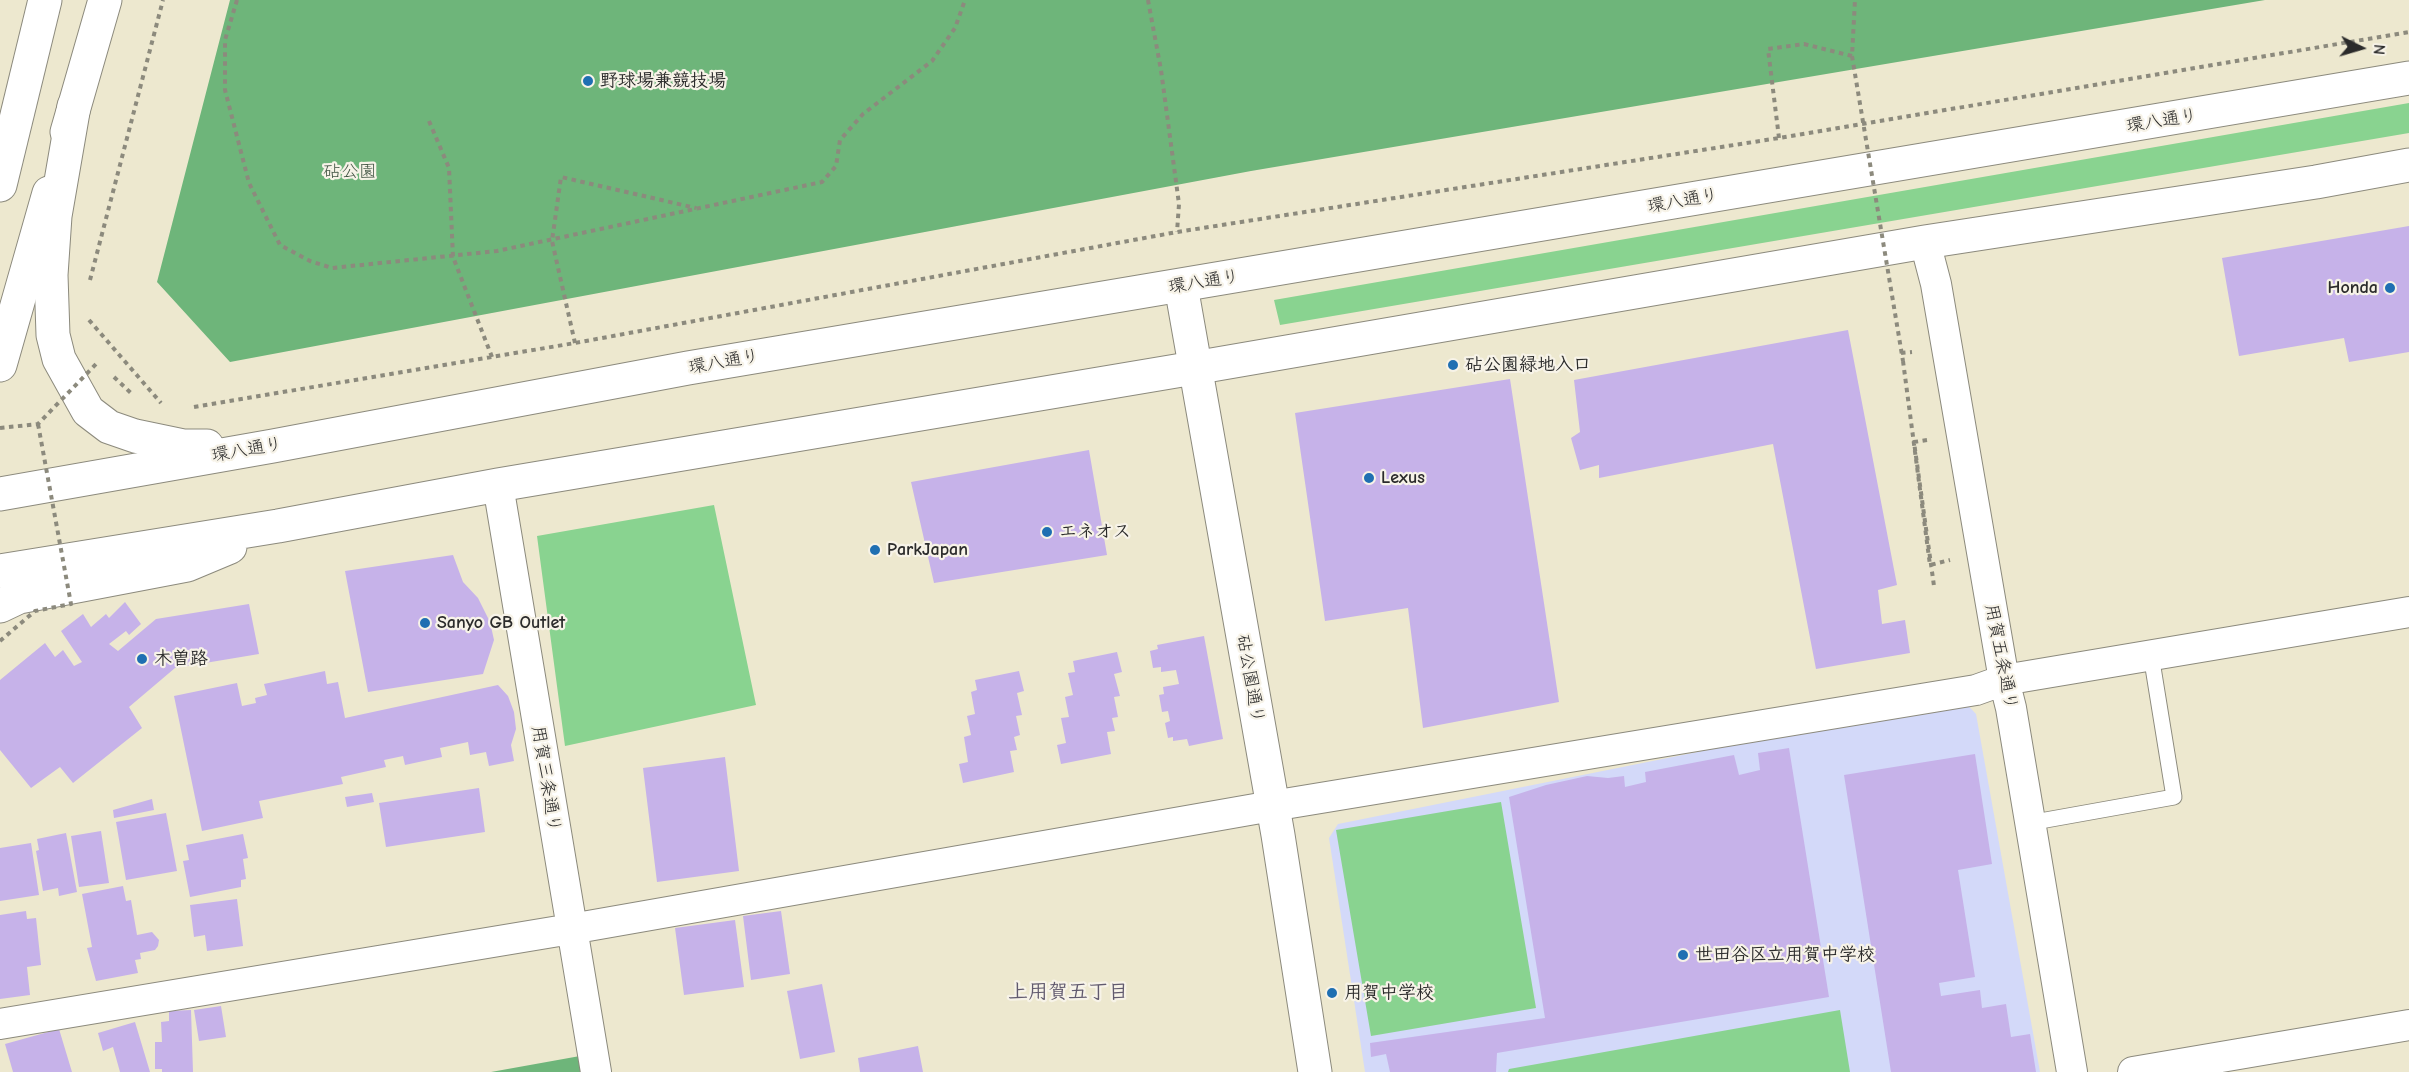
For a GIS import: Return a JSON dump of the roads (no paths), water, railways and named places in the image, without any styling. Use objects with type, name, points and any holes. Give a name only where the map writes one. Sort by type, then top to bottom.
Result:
[{"type":"main road","points":[[0,185],[45,0]]},
{"type":"main road","points":[[0,365],[105,0]]},
{"type":"main road","name":"環八通り","points":[[0,494],[273,446],[688,368],[2409,78]]},
{"type":"main road","points":[[74,106],[55,216],[51,275],[53,335],[58,359],[68,380],[88,411],[109,427],[135,436],[183,446],[273,446]]},
{"type":"main road","points":[[0,571],[278,526],[498,485],[1194,369],[1925,242],[2316,182],[2409,165]]},
{"type":"main road","name":"砧公園通り","points":[[1181,286],[1272,806],[1315,1072]]},
{"type":"main road","points":[[0,606],[19,597],[187,565],[278,526]]},
{"type":"street","name":"用賀五条通り","points":[[1925,242],[1936,284],[2072,1072]]},
{"type":"street","name":"用賀三条通り","points":[[498,485],[596,1072]]},
{"type":"street","points":[[0,1024],[571,929],[1272,806],[1976,690],[2004,681],[2409,612]]},
{"type":"street","points":[[2133,1072],[2409,1025]]},
{"type":"lane","points":[[2029,823],[2174,797],[2151,655]]},
{"type":"place","name":"野球場兼競技場","points":[[588,81]]},
{"type":"place","name":"Honda","points":[[2390,288]]},
{"type":"place","name":"砧公園緑地入口","points":[[1453,365]]},
{"type":"place","name":"Lexus","points":[[1369,478]]},
{"type":"place","name":"エネオス","points":[[1047,532]]},
{"type":"place","name":"ParkJapan","points":[[875,550]]},
{"type":"place","name":"Sanyo GB Outlet","points":[[425,623]]},
{"type":"place","name":"木曽路","points":[[142,659]]},
{"type":"place","name":"世田谷区立用賀中学校","points":[[1683,955]]},
{"type":"place","name":"用賀中学校","points":[[1332,993]]},
{"type":"district","name":"上用賀五丁目","points":[[1068,992]]},
{"type":"park label","name":"砧公園","points":[[350,172]]}]
